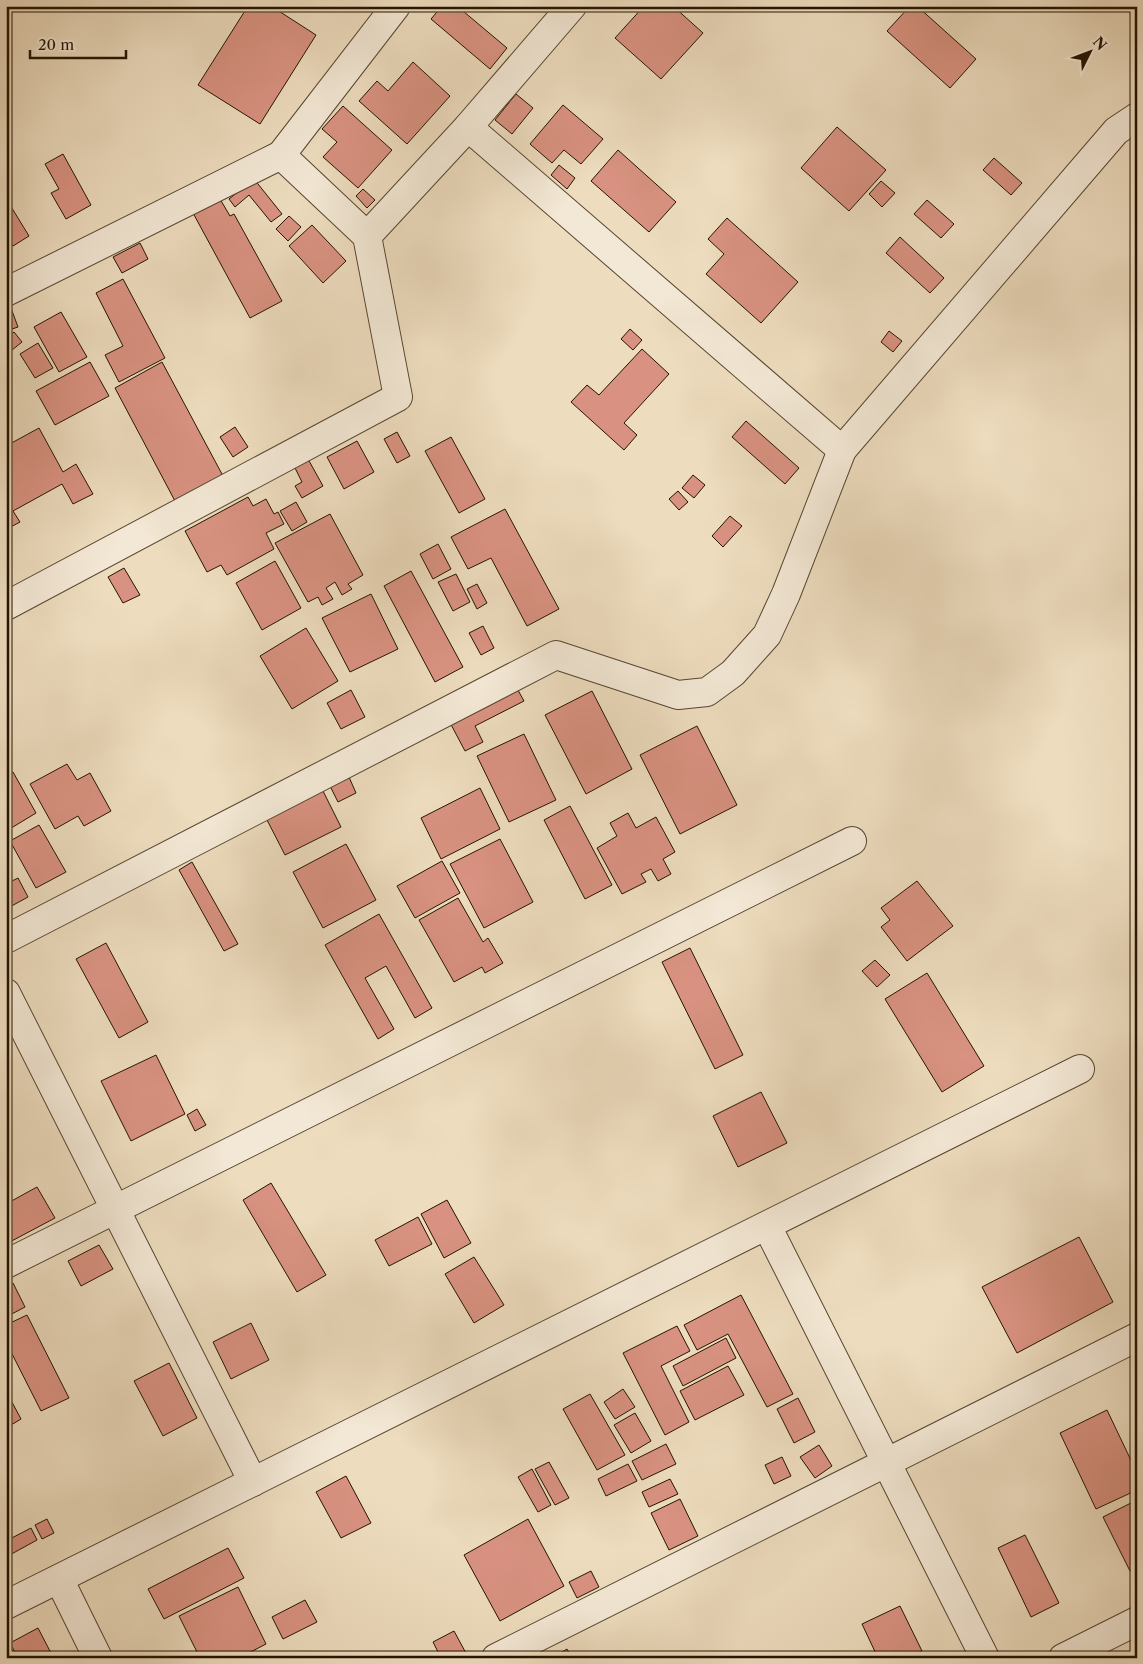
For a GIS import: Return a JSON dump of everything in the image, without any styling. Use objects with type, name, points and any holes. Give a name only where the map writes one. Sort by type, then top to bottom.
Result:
[{"type":"street","points":[[6,292],[281,155],[396,6]]},
{"type":"street","points":[[367,236],[468,127],[572,6]]},
{"type":"street","points":[[6,939],[556,655],[678,695],[707,692],[733,673],[767,634],[786,594],[842,450],[1116,131],[1137,117]]},
{"type":"street","points":[[468,127],[842,450]]},
{"type":"street","points":[[6,606],[398,398],[367,236],[281,155]]},
{"type":"street","points":[[6,1264],[852,841]]},
{"type":"street","points":[[6,993],[253,1482]]},
{"type":"street","points":[[6,1605],[1080,1069]]},
{"type":"street","points":[[767,1226],[985,1658]]},
{"type":"street","points":[[496,1658],[1137,1337]]},
{"type":"street","points":[[58,1579],[98,1658]]},
{"type":"street","points":[[1062,1658],[1137,1621]]},
{"type":"building","points":[[248,6],[271,6],[316,35],[260,124],[198,85]]},
{"type":"building","points":[[442,6],[457,6],[507,48],[490,69],[431,19]]},
{"type":"building","points":[[644,6],[673,6],[703,33],[661,79],[615,38]]},
{"type":"building","points":[[910,6],[917,6],[976,59],[950,88],[887,31]]},
{"type":"building","points":[[413,62],[450,96],[407,144],[359,101],[377,81],[388,91]]},
{"type":"building","points":[[516,94],[533,108],[512,134],[495,120]]},
{"type":"building","points":[[563,105],[603,139],[581,164],[564,150],[552,163],[530,144]]},
{"type":"building","points":[[343,106],[392,150],[358,188],[323,157],[337,142],[322,129]]},
{"type":"building","points":[[837,127],[886,170],[849,211],[801,168]]},
{"type":"building","points":[[618,150],[676,202],[649,232],[591,181]]},
{"type":"building","points":[[63,154],[91,205],[66,219],[51,193],[59,189],[45,164]]},
{"type":"building","points":[[994,158],[1022,183],[1011,195],[983,170]]},
{"type":"building","points":[[559,165],[575,178],[567,189],[551,175]]},
{"type":"building","points":[[254,179],[282,214],[271,222],[249,195],[235,207],[229,199]]},
{"type":"building","points":[[881,181],[895,193],[882,207],[869,194]]},
{"type":"building","points":[[363,189],[375,200],[367,208],[356,196]]},
{"type":"building","points":[[220,199],[230,216],[234,214],[282,301],[250,318],[193,213]]},
{"type":"building","points":[[927,200],[954,224],[941,238],[914,214]]},
{"type":"building","points":[[10,205],[29,236],[13,246],[6,235],[6,207]]},
{"type":"building","points":[[289,216],[301,227],[288,241],[276,229]]},
{"type":"building","points":[[727,218],[798,282],[761,323],[706,274],[724,254],[708,239]]},
{"type":"building","points":[[312,225],[346,261],[323,283],[289,246]]},
{"type":"building","points":[[900,237],[944,278],[930,293],[886,253]]},
{"type":"building","points":[[140,243],[148,259],[122,273],[113,257]]},
{"type":"building","points":[[123,279],[165,358],[119,382],[105,355],[123,346],[96,293]]},
{"type":"building","points":[[11,308],[18,327],[6,331],[6,309]]},
{"type":"building","points":[[61,312],[87,357],[59,372],[34,327]]},
{"type":"building","points":[[630,329],[642,340],[633,350],[621,339]]},
{"type":"building","points":[[889,331],[902,341],[893,352],[881,342]]},
{"type":"building","points":[[14,332],[22,342],[12,350],[6,343],[6,338]]},
{"type":"building","points":[[38,343],[53,368],[35,378],[20,354]]},
{"type":"building","points":[[642,349],[669,374],[624,423],[637,435],[624,450],[571,402],[587,385],[599,395]]},
{"type":"building","points":[[90,362],[109,396],[55,425],[36,391]]},
{"type":"building","points":[[162,362],[223,476],[175,501],[115,388]]},
{"type":"building","points":[[746,421],[799,468],[785,484],[732,437]]},
{"type":"building","points":[[235,427],[248,447],[233,457],[220,437]]},
{"type":"building","points":[[39,428],[63,472],[76,464],[93,494],[73,504],[62,484],[13,511],[20,522],[7,529],[6,446]]},
{"type":"building","points":[[397,432],[410,456],[397,463],[384,439]]},
{"type":"building","points":[[451,437],[485,499],[459,513],[425,451]]},
{"type":"building","points":[[357,441],[374,472],[344,489],[327,457]]},
{"type":"building","points":[[308,459],[323,486],[302,498],[295,486],[302,482],[294,466]]},
{"type":"building","points":[[693,475],[705,485],[694,498],[682,488]]},
{"type":"building","points":[[678,491],[688,502],[679,510],[669,499]]},
{"type":"building","points":[[248,497],[253,506],[266,499],[274,514],[278,512],[284,524],[266,533],[274,549],[227,575],[221,565],[207,572],[185,531]]},
{"type":"building","points":[[296,502],[307,522],[292,531],[280,511]]},
{"type":"building","points":[[505,509],[559,609],[527,626],[491,558],[468,569],[451,537]]},
{"type":"building","points":[[330,514],[363,575],[348,584],[352,589],[342,595],[335,582],[326,588],[333,599],[322,605],[318,597],[308,602],[275,543]]},
{"type":"building","points":[[730,516],[742,526],[723,547],[712,536]]},
{"type":"building","points":[[438,544],[451,569],[433,579],[420,554]]},
{"type":"building","points":[[275,561],[301,608],[262,630],[236,583]]},
{"type":"building","points":[[124,568],[140,595],[123,603],[108,577]]},
{"type":"building","points":[[411,571],[463,667],[435,682],[384,586]]},
{"type":"building","points":[[456,574],[470,602],[453,611],[438,582]]},
{"type":"building","points":[[477,584],[487,603],[477,609],[467,589]]},
{"type":"building","points":[[371,594],[398,649],[350,672],[322,618]]},
{"type":"building","points":[[483,626],[494,648],[481,655],[469,633]]},
{"type":"building","points":[[306,628],[338,681],[292,709],[260,656]]},
{"type":"building","points":[[514,683],[524,701],[475,726],[483,742],[465,751],[447,717]]},
{"type":"building","points":[[351,690],[365,717],[341,729],[327,703]]},
{"type":"building","points":[[592,691],[632,769],[586,794],[545,715]]},
{"type":"building","points":[[697,726],[737,805],[680,834],[640,755]]},
{"type":"building","points":[[524,734],[556,800],[509,822],[477,756]]},
{"type":"building","points":[[67,764],[77,780],[90,773],[111,811],[84,826],[78,816],[55,829],[30,784]]},
{"type":"building","points":[[13,772],[36,813],[8,830],[6,775]]},
{"type":"building","points":[[349,777],[356,793],[338,802],[330,786]]},
{"type":"building","points":[[480,788],[500,829],[441,859],[421,818]]},
{"type":"building","points":[[322,789],[341,827],[285,855],[266,818]]},
{"type":"building","points":[[570,806],[612,885],[585,899],[544,820]]},
{"type":"building","points":[[628,813],[636,828],[656,817],[675,852],[663,859],[671,874],[658,881],[651,869],[641,874],[646,882],[622,894],[597,848],[617,836],[610,823]]},
{"type":"building","points":[[39,825],[66,872],[36,888],[10,841]]},
{"type":"building","points":[[500,839],[533,902],[484,928],[450,864]]},
{"type":"building","points":[[346,844],[376,900],[323,928],[293,872]]},
{"type":"building","points":[[442,861],[460,893],[415,918],[397,886]]},
{"type":"building","points":[[192,862],[238,944],[224,951],[179,870]]},
{"type":"building","points":[[18,878],[28,897],[6,909],[6,884]]},
{"type":"building","points":[[917,881],[953,926],[907,961],[881,927],[890,920],[881,908]]},
{"type":"building","points":[[458,898],[483,942],[488,938],[503,963],[485,973],[482,967],[454,982],[419,920]]},
{"type":"building","points":[[379,914],[432,1008],[415,1018],[386,966],[365,978],[394,1029],[378,1039],[325,945]]},
{"type":"building","points":[[106,943],[148,1022],[119,1038],[76,959]]},
{"type":"building","points":[[690,948],[743,1055],[715,1069],[662,962]]},
{"type":"building","points":[[875,960],[890,975],[877,987],[862,971]]},
{"type":"building","points":[[927,973],[984,1066],[942,1092],[885,999]]},
{"type":"building","points":[[156,1055],[185,1114],[131,1141],[101,1081]]},
{"type":"building","points":[[761,1092],[787,1143],[738,1167],[713,1116]]},
{"type":"building","points":[[197,1109],[206,1125],[195,1131],[187,1115]]},
{"type":"building","points":[[271,1183],[326,1275],[297,1292],[243,1200]]},
{"type":"building","points":[[37,1187],[55,1218],[6,1244],[6,1204]]},
{"type":"building","points":[[447,1200],[471,1243],[444,1258],[421,1214]]},
{"type":"building","points":[[418,1217],[432,1244],[389,1266],[375,1240]]},
{"type":"building","points":[[1079,1237],[1113,1302],[1017,1353],[982,1287]]},
{"type":"building","points":[[99,1245],[113,1269],[81,1286],[68,1261]]},
{"type":"building","points":[[474,1257],[504,1305],[474,1323],[445,1274]]},
{"type":"building","points":[[13,1283],[25,1307],[6,1317],[6,1287]]},
{"type":"building","points":[[741,1295],[793,1394],[767,1407],[728,1334],[697,1350],[684,1325]]},
{"type":"building","points":[[27,1315],[69,1398],[41,1411],[6,1342],[6,1325]]},
{"type":"building","points":[[251,1323],[269,1360],[231,1379],[213,1342]]},
{"type":"building","points":[[677,1326],[690,1351],[661,1366],[689,1422],[665,1435],[623,1353]]},
{"type":"building","points":[[726,1338],[736,1358],[683,1386],[673,1366]]},
{"type":"building","points":[[169,1363],[197,1418],[163,1436],[134,1381]]},
{"type":"building","points":[[728,1366],[744,1395],[695,1420],[680,1391]]},
{"type":"building","points":[[623,1389],[635,1407],[615,1419],[604,1402]]},
{"type":"building","points":[[6,1391],[21,1419],[6,1428]]},
{"type":"building","points":[[590,1394],[625,1455],[597,1470],[563,1409]]},
{"type":"building","points":[[798,1398],[815,1432],[794,1443],[777,1409]]},
{"type":"building","points":[[1107,1410],[1137,1473],[1137,1490],[1096,1509],[1060,1433]]},
{"type":"building","points":[[635,1413],[651,1441],[631,1453],[614,1425]]},
{"type":"building","points":[[666,1444],[676,1464],[642,1480],[632,1461]]},
{"type":"building","points":[[819,1445],[832,1466],[815,1478],[800,1457]]},
{"type":"building","points":[[782,1457],[791,1476],[774,1484],[765,1465]]},
{"type":"building","points":[[549,1462],[569,1498],[555,1505],[535,1469]]},
{"type":"building","points":[[628,1464],[637,1481],[606,1496],[598,1479]]},
{"type":"building","points":[[532,1469],[551,1505],[538,1512],[518,1477]]},
{"type":"building","points":[[346,1476],[371,1523],[341,1538],[316,1492]]},
{"type":"building","points":[[670,1479],[678,1494],[649,1507],[642,1492]]},
{"type":"building","points":[[680,1499],[698,1536],[669,1550],[651,1513]]},
{"type":"building","points":[[1137,1500],[1137,1568],[1130,1571],[1103,1517]]},
{"type":"building","points":[[47,1519],[54,1533],[42,1539],[35,1525]]},
{"type":"building","points":[[528,1519],[564,1586],[500,1621],[464,1555]]},
{"type":"building","points":[[31,1528],[37,1540],[6,1557],[6,1541]]},
{"type":"building","points":[[1025,1535],[1059,1603],[1031,1617],[998,1548]]},
{"type":"building","points":[[228,1548],[244,1578],[164,1619],[148,1589]]},
{"type":"building","points":[[591,1571],[599,1587],[577,1598],[569,1582]]},
{"type":"building","points":[[238,1587],[266,1644],[239,1658],[200,1658],[179,1616]]},
{"type":"building","points":[[305,1600],[317,1622],[283,1639],[272,1617]]},
{"type":"building","points":[[900,1606],[922,1651],[907,1658],[878,1658],[862,1624]]},
{"type":"building","points":[[38,1628],[52,1655],[47,1658],[18,1658],[10,1643]]},
{"type":"building","points":[[454,1631],[467,1655],[462,1658],[441,1658],[433,1642]]},
{"type":"building","points":[[567,1649],[572,1658],[552,1658]]}]
